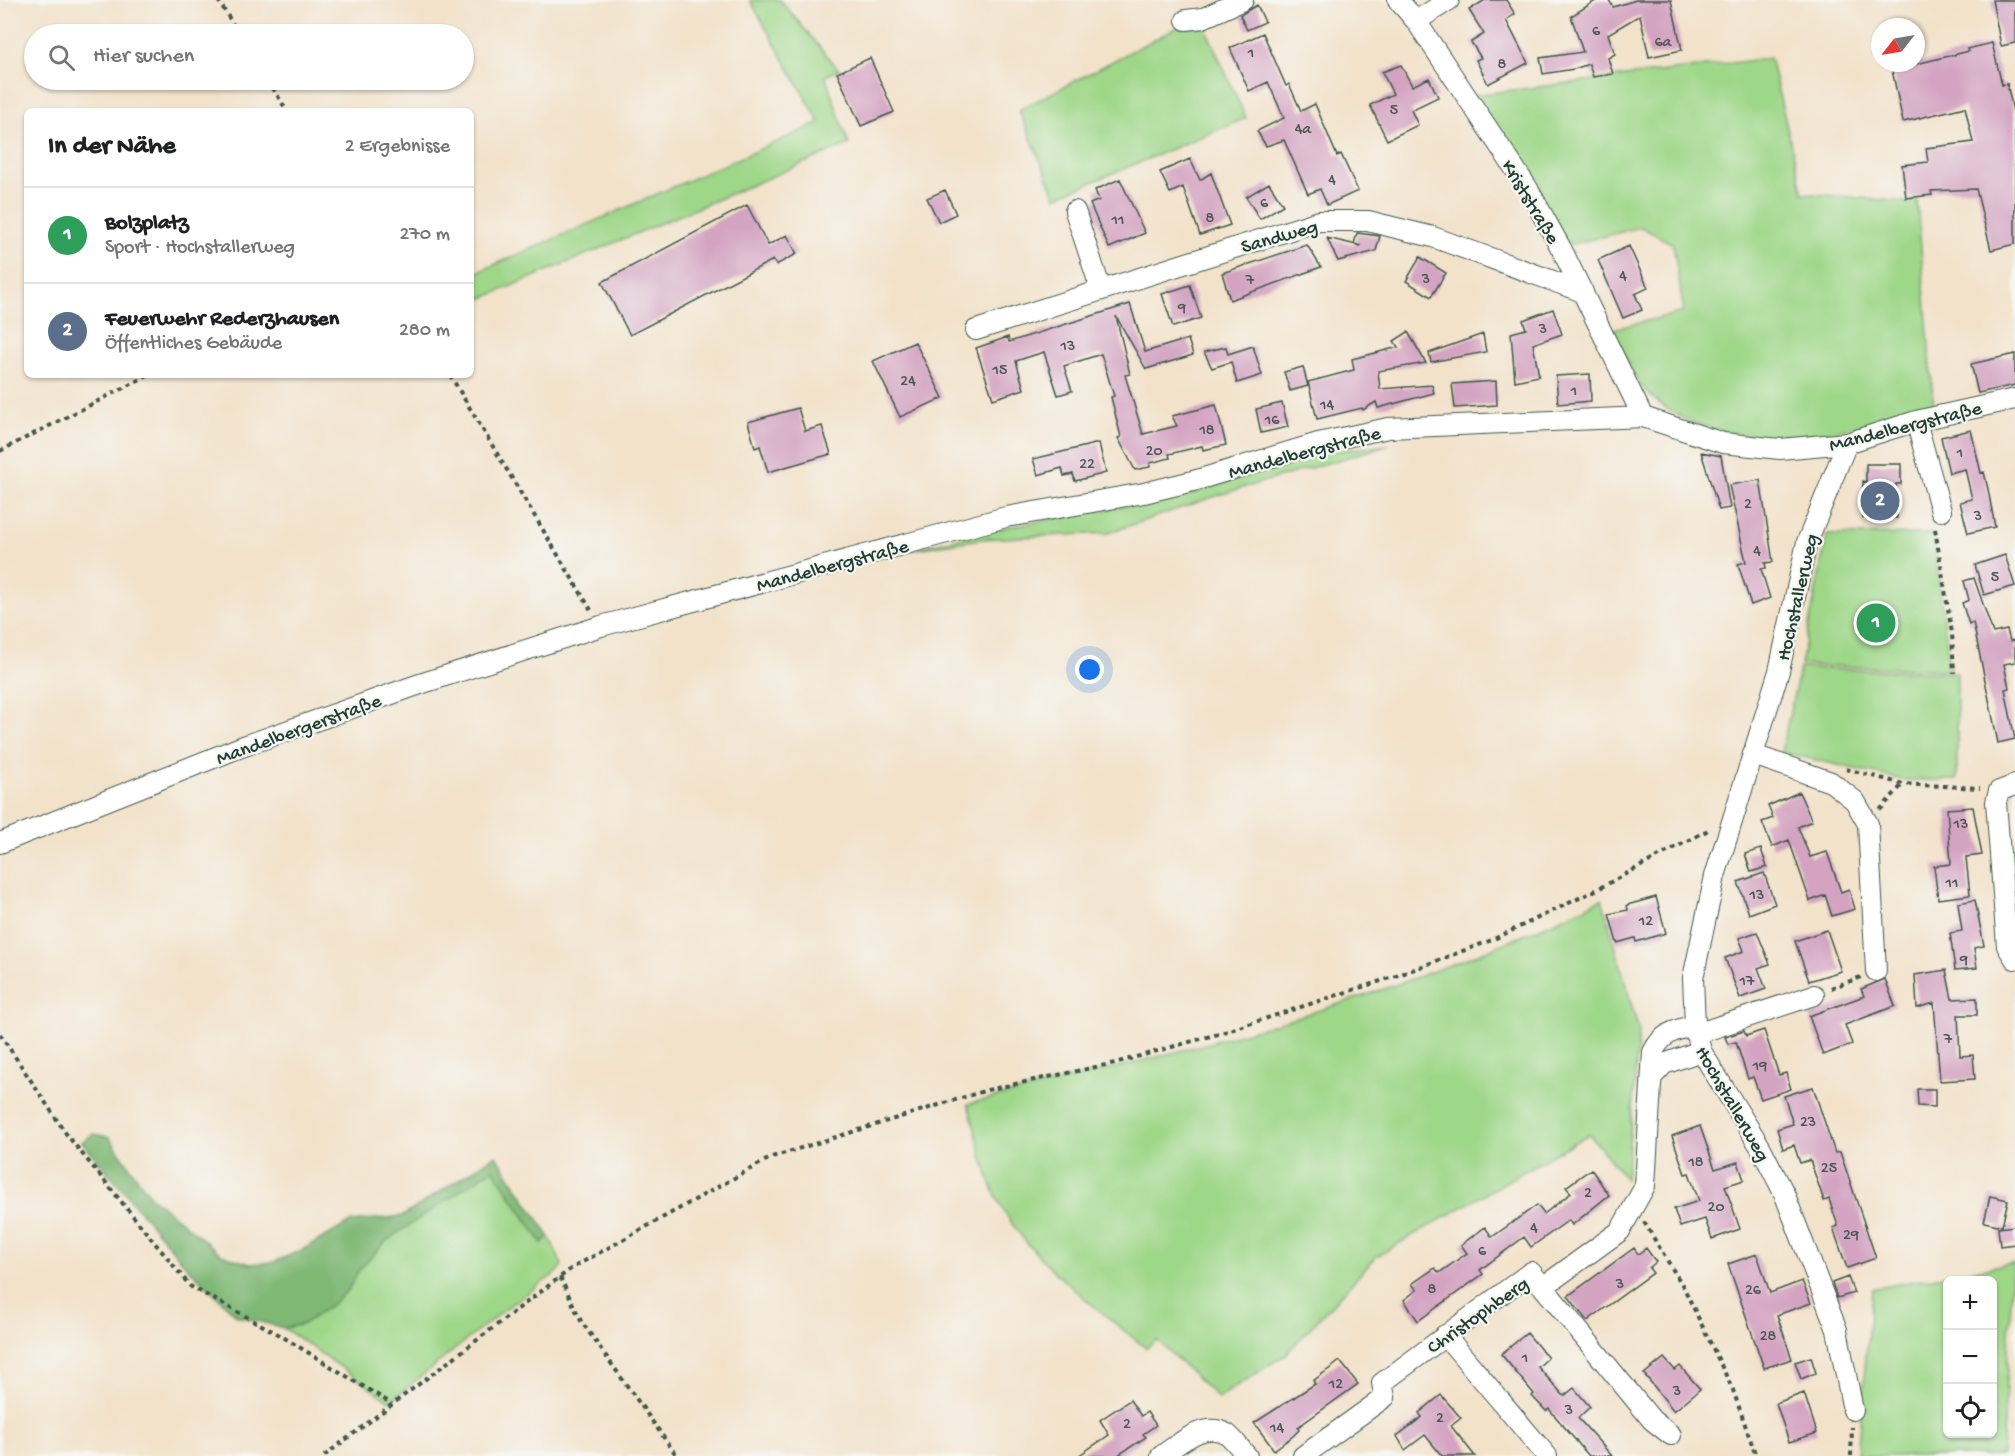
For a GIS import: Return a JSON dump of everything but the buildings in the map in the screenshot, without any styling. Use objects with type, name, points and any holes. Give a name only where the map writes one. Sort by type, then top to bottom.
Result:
[{"type":"street","points":[[1186,20],[1203,18],[1243,0]]},
{"type":"street","name":"Kriststraße","points":[[1398,0],[1416,21],[1527,188],[1583,292],[1643,417]]},
{"type":"street","points":[[1416,21],[1449,0]]},
{"type":"street","points":[[1076,212],[1101,290]]},
{"type":"street","name":"Sandweg","points":[[976,330],[1319,221],[1368,221],[1433,237],[1583,292]]},
{"type":"street","name":"Mandelbergstraße","points":[[601,626],[1006,517],[1144,493],[1318,443],[1388,428],[1643,417],[1723,443],[1780,449],[1846,443],[1916,422],[2015,399]]},
{"type":"street","points":[[1916,422],[1941,511]]},
{"type":"street","name":"Hochstallerweg","points":[[1846,443],[1807,542],[1781,666],[1715,876],[1695,961],[1697,1037],[1761,1148],[1784,1193],[1837,1329],[1853,1410]]},
{"type":"street","name":"Mandelbergerstraße","points":[[0,843],[241,747],[420,684],[601,626]]},
{"type":"street","points":[[1754,755],[1831,782],[1856,801],[1868,824],[1876,971]]},
{"type":"street","points":[[2007,788],[1996,802],[2007,946],[2015,959]]},
{"type":"street","points":[[1653,1076],[1697,1037],[1814,994]]},
{"type":"street","name":"Christophberg","points":[[1303,1456],[1385,1397],[1382,1383],[1531,1272],[1543,1287],[1620,1231],[1645,1186],[1653,1052],[1659,1040],[1668,1033],[1697,1037]]},
{"type":"street","points":[[1543,1287],[1652,1420],[1671,1435]]},
{"type":"street","points":[[1445,1335],[1547,1456]]},
{"type":"street","points":[[1161,1456],[1187,1438],[1206,1429],[1226,1434],[1247,1456]]},
{"type":"path","points":[[218,0],[233,24]]},
{"type":"path","points":[[274,90],[285,108]]},
{"type":"path","points":[[0,451],[143,378]]},
{"type":"path","points":[[452,378],[601,626]]},
{"type":"path","points":[[1941,511],[1934,525],[1952,633],[1954,673]]},
{"type":"path","points":[[1837,767],[1903,784],[2007,788]]},
{"type":"path","points":[[1868,824],[1903,784]]},
{"type":"path","points":[[324,1456],[560,1276],[670,1212],[772,1157],[987,1090],[1116,1063],[1218,1034],[1396,976],[1492,940],[1594,891],[1705,830],[1733,821]]},
{"type":"path","points":[[1814,994],[1876,971]]},
{"type":"path","points":[[0,1034],[67,1135],[190,1286],[278,1334],[392,1404]]},
{"type":"path","points":[[1633,1210],[1650,1228],[1684,1288],[1733,1390],[1756,1456]]},
{"type":"path","points":[[560,1276],[581,1321],[677,1456]]},
{"type":"path","points":[[1851,1456],[1853,1410]]},
{"type":"green space","points":[[750,0],[780,0],[839,70],[825,76],[849,144],[474,302],[474,274],[820,123]]},
{"type":"green space","points":[[1205,27],[1246,118],[1056,197],[1019,110],[1176,28]]},
{"type":"green space","points":[[1770,58],[1803,193],[1906,202],[1917,200],[1934,407],[1831,432],[1757,436],[1707,427],[1663,406],[1640,384],[1613,329],[1684,312],[1673,244],[1641,227],[1570,245],[1474,95]]},
{"type":"green space","points":[[1389,445],[1222,494],[1108,533],[980,539],[910,550],[1001,528],[1188,495],[1316,453]]},
{"type":"green space","points":[[1933,534],[1950,670],[1801,665],[1827,535]]},
{"type":"green space","points":[[1800,668],[1957,673],[1957,780],[1903,780],[1781,752]]},
{"type":"green space","points":[[1602,899],[1639,1031],[1626,1179],[1589,1134],[1377,1256],[1285,1355],[1218,1398],[1157,1340],[1146,1348],[1062,1279],[1024,1240],[996,1196],[968,1104],[1211,1042],[1370,994],[1526,934]]},
{"type":"green space","points":[[93,1134],[109,1137],[150,1196],[221,1254],[250,1264],[274,1262],[302,1250],[351,1222],[403,1216],[496,1155],[549,1236],[542,1243],[493,1169],[386,1241],[359,1270],[348,1290],[331,1305],[303,1324],[284,1328],[237,1316],[186,1266],[82,1142]]},
{"type":"green space","points":[[493,1168],[542,1242],[549,1236],[562,1265],[559,1271],[513,1303],[390,1401],[284,1328],[303,1324],[331,1305],[348,1290],[359,1270],[386,1241]]},
{"type":"green space","points":[[2013,1263],[2002,1456],[1857,1456],[1872,1289]]},
{"type":"place","name":"Feuerwehr Rederzhausen","points":[[1880,501]]},
{"type":"place","name":"Bolzplatz","points":[[1876,623]]}]
